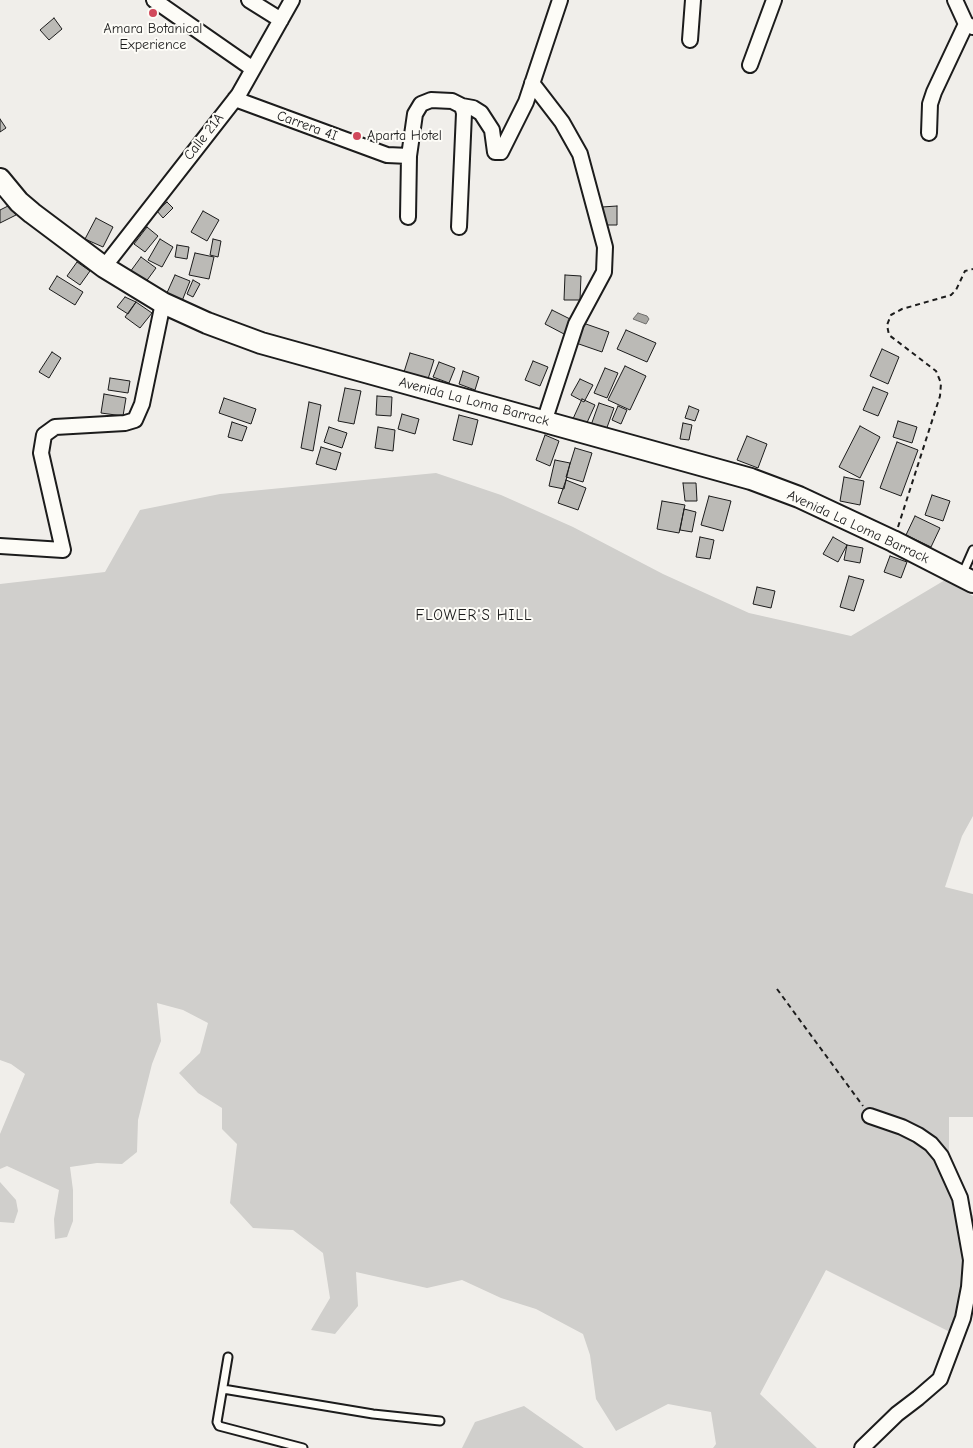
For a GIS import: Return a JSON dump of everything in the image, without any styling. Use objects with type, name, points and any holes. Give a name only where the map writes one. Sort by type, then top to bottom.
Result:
[{"type":"main road","name":"Avenida La Loma Barrack","points":[[0,179],[19,202],[32,213],[104,267],[162,303],[261,343],[751,479],[799,498],[894,541],[967,580]]},
{"type":"street","points":[[154,0],[169,4],[253,69]]},
{"type":"street","points":[[249,0],[281,20]]},
{"type":"street","name":"Calle 21A","points":[[104,267],[235,99],[292,0]]},
{"type":"street","points":[[408,217],[409,156],[415,114],[421,104],[431,100],[452,101],[462,106],[473,108],[481,113],[492,130],[495,152],[501,152],[517,123],[560,0]]},
{"type":"street","points":[[690,40],[693,0]]},
{"type":"street","points":[[750,65],[774,0]]},
{"type":"street","points":[[929,133],[930,104],[934,92],[970,26],[955,0]]},
{"type":"street","points":[[532,83],[562,122],[580,154],[604,247],[604,272],[576,324],[544,422]]},
{"type":"street","name":"Carrera 4I","points":[[235,99],[387,155],[409,156]]},
{"type":"street","points":[[459,227],[464,113],[462,106]]},
{"type":"street","points":[[0,546],[62,550],[41,452],[44,435],[55,427],[125,423],[135,420],[142,404],[162,303]]},
{"type":"street","points":[[862,1448],[896,1414],[918,1398],[940,1378],[963,1318],[969,1287],[970,1260],[960,1198],[941,1156],[931,1144],[918,1135],[902,1126],[870,1116]]},
{"type":"lane","points":[[967,580],[973,550]]},
{"type":"lane","points":[[228,1357],[217,1422],[219,1426],[304,1448]]},
{"type":"lane","points":[[223,1389],[373,1414],[440,1421]]},
{"type":"path","points":[[894,541],[940,396],[941,383],[936,371],[889,335],[887,325],[892,315],[902,309],[950,295],[956,290],[965,271],[973,269]]},
{"type":"path","points":[[777,988],[870,1116]]},
{"type":"shaded area","points":[[638,313],[647,316],[649,319],[646,324],[633,319]]},
{"type":"shaded area","points":[[436,473],[501,495],[573,527],[663,574],[749,613],[851,636],[945,580],[973,596],[973,816],[962,836],[945,887],[973,894],[973,1117],[949,1117],[949,1156],[973,1216],[973,1313],[964,1339],[826,1270],[760,1394],[817,1448],[713,1448],[716,1444],[711,1412],[668,1404],[616,1431],[596,1399],[590,1355],[583,1334],[536,1309],[501,1298],[462,1280],[427,1288],[356,1272],[358,1306],[335,1334],[311,1330],[330,1298],[323,1253],[293,1230],[253,1228],[230,1203],[237,1144],[222,1129],[222,1108],[198,1093],[179,1073],[200,1053],[208,1023],[183,1010],[157,1003],[161,1041],[152,1064],[138,1120],[137,1152],[122,1164],[97,1163],[70,1167],[73,1190],[73,1221],[67,1237],[55,1239],[54,1219],[59,1190],[7,1166],[0,1169],[0,1134],[25,1074],[11,1064],[0,1060],[0,584],[105,572],[140,510],[220,494]]},
{"type":"shaded area","points":[[0,1182],[16,1200],[18,1211],[14,1223],[0,1222]]},
{"type":"shaded area","points":[[524,1406],[584,1448],[462,1448],[475,1422]]},
{"type":"building","points":[[54,18],[62,29],[49,40],[40,30]]},
{"type":"building","points":[[0,119],[6,128],[0,132]]},
{"type":"building","points":[[167,202],[173,208],[163,218],[157,211]]},
{"type":"building","points":[[10,205],[16,215],[0,223],[0,210]]},
{"type":"building","points":[[617,206],[617,225],[602,225],[602,207]]},
{"type":"building","points":[[203,211],[219,220],[207,241],[191,232]]},
{"type":"building","points":[[96,218],[113,227],[103,247],[85,239]]},
{"type":"building","points":[[147,227],[158,236],[145,252],[134,244]]},
{"type":"building","points":[[160,239],[173,247],[162,267],[148,260]]},
{"type":"building","points":[[213,239],[221,241],[218,257],[210,255]]},
{"type":"building","points":[[177,245],[189,247],[187,259],[175,257]]},
{"type":"building","points":[[195,253],[214,257],[209,279],[189,275]]},
{"type":"building","points":[[141,257],[156,268],[145,283],[130,272]]},
{"type":"building","points":[[77,262],[90,271],[80,285],[67,276]]},
{"type":"building","points":[[175,275],[190,281],[182,301],[166,295]]},
{"type":"building","points":[[565,275],[581,276],[580,300],[564,300]]},
{"type":"building","points":[[57,276],[83,292],[75,305],[49,289]]},
{"type":"building","points":[[193,280],[200,284],[193,297],[187,294]]},
{"type":"building","points":[[125,297],[136,302],[128,314],[117,307]]},
{"type":"building","points":[[136,302],[152,313],[140,328],[125,317]]},
{"type":"building","points":[[552,310],[572,320],[564,334],[545,324]]},
{"type":"building","points":[[583,323],[609,332],[602,352],[576,343]]},
{"type":"building","points":[[626,330],[656,343],[647,362],[617,349]]},
{"type":"building","points":[[882,349],[899,357],[888,384],[870,376]]},
{"type":"building","points":[[52,352],[61,358],[49,378],[39,372]]},
{"type":"building","points":[[410,353],[434,360],[428,379],[404,372]]},
{"type":"building","points":[[533,361],[548,367],[540,386],[525,380]]},
{"type":"building","points":[[439,362],[455,368],[449,383],[433,377]]},
{"type":"building","points":[[625,366],[646,376],[630,410],[608,400]]},
{"type":"building","points":[[605,368],[618,373],[607,398],[594,393]]},
{"type":"building","points":[[463,371],[479,377],[475,390],[459,384]]},
{"type":"building","points":[[110,378],[130,381],[128,393],[108,390]]},
{"type":"building","points":[[580,379],[593,385],[584,402],[571,395]]},
{"type":"building","points":[[873,387],[888,393],[878,416],[863,410]]},
{"type":"building","points":[[345,388],[361,391],[354,424],[338,421]]},
{"type":"building","points":[[104,394],[126,398],[123,416],[101,413]]},
{"type":"building","points":[[377,396],[392,397],[391,416],[376,415]]},
{"type":"building","points":[[224,398],[256,409],[251,424],[219,413]]},
{"type":"building","points":[[582,399],[595,405],[585,427],[572,421]]},
{"type":"building","points":[[309,402],[321,405],[313,451],[301,448]]},
{"type":"building","points":[[599,403],[614,408],[605,433],[590,428]]},
{"type":"building","points":[[618,406],[627,410],[621,424],[612,420]]},
{"type":"building","points":[[689,406],[699,410],[695,421],[685,418]]},
{"type":"building","points":[[402,414],[419,419],[415,434],[398,429]]},
{"type":"building","points":[[459,415],[478,420],[472,445],[453,440]]},
{"type":"building","points":[[898,421],[917,427],[912,443],[893,437]]},
{"type":"building","points":[[232,422],[247,427],[242,441],[228,437]]},
{"type":"building","points":[[683,423],[692,425],[689,440],[680,439]]},
{"type":"building","points":[[860,426],[880,437],[860,478],[839,467]]},
{"type":"building","points":[[329,427],[347,433],[342,448],[324,442]]},
{"type":"building","points":[[378,427],[395,430],[393,451],[375,448]]},
{"type":"building","points":[[545,435],[559,441],[550,466],[536,460]]},
{"type":"building","points":[[747,436],[767,444],[758,468],[737,460]]},
{"type":"building","points":[[897,442],[918,450],[901,496],[880,488]]},
{"type":"building","points":[[321,447],[341,453],[336,470],[316,464]]},
{"type":"building","points":[[575,448],[592,453],[583,482],[566,477]]},
{"type":"building","points":[[555,460],[570,463],[564,489],[549,486]]},
{"type":"building","points":[[844,477],[864,481],[860,505],[840,501]]},
{"type":"building","points":[[566,480],[586,488],[578,510],[558,503]]},
{"type":"building","points":[[683,483],[696,483],[697,501],[685,501]]},
{"type":"building","points":[[932,495],[950,501],[943,521],[925,515]]},
{"type":"building","points":[[709,496],[731,501],[723,531],[701,525]]},
{"type":"building","points":[[662,501],[685,505],[679,533],[657,529]]},
{"type":"building","points":[[684,509],[696,512],[692,532],[680,530]]},
{"type":"building","points":[[915,516],[940,528],[931,547],[906,535]]},
{"type":"building","points":[[700,537],[714,540],[710,559],[696,557]]},
{"type":"building","points":[[833,537],[847,545],[838,562],[823,554]]},
{"type":"building","points":[[847,545],[863,548],[860,563],[844,560]]},
{"type":"building","points":[[890,556],[907,562],[901,578],[884,572]]},
{"type":"building","points":[[849,576],[864,580],[854,611],[840,607]]},
{"type":"building","points":[[757,587],[775,591],[771,608],[753,604]]},
{"type":"place","name":"Amara Botanical Experience","points":[[153,13]]},
{"type":"place","name":"Aparta Hotel","points":[[357,136]]},
{"type":"district","name":"FLOWER'S HILL","points":[[474,616]]}]
